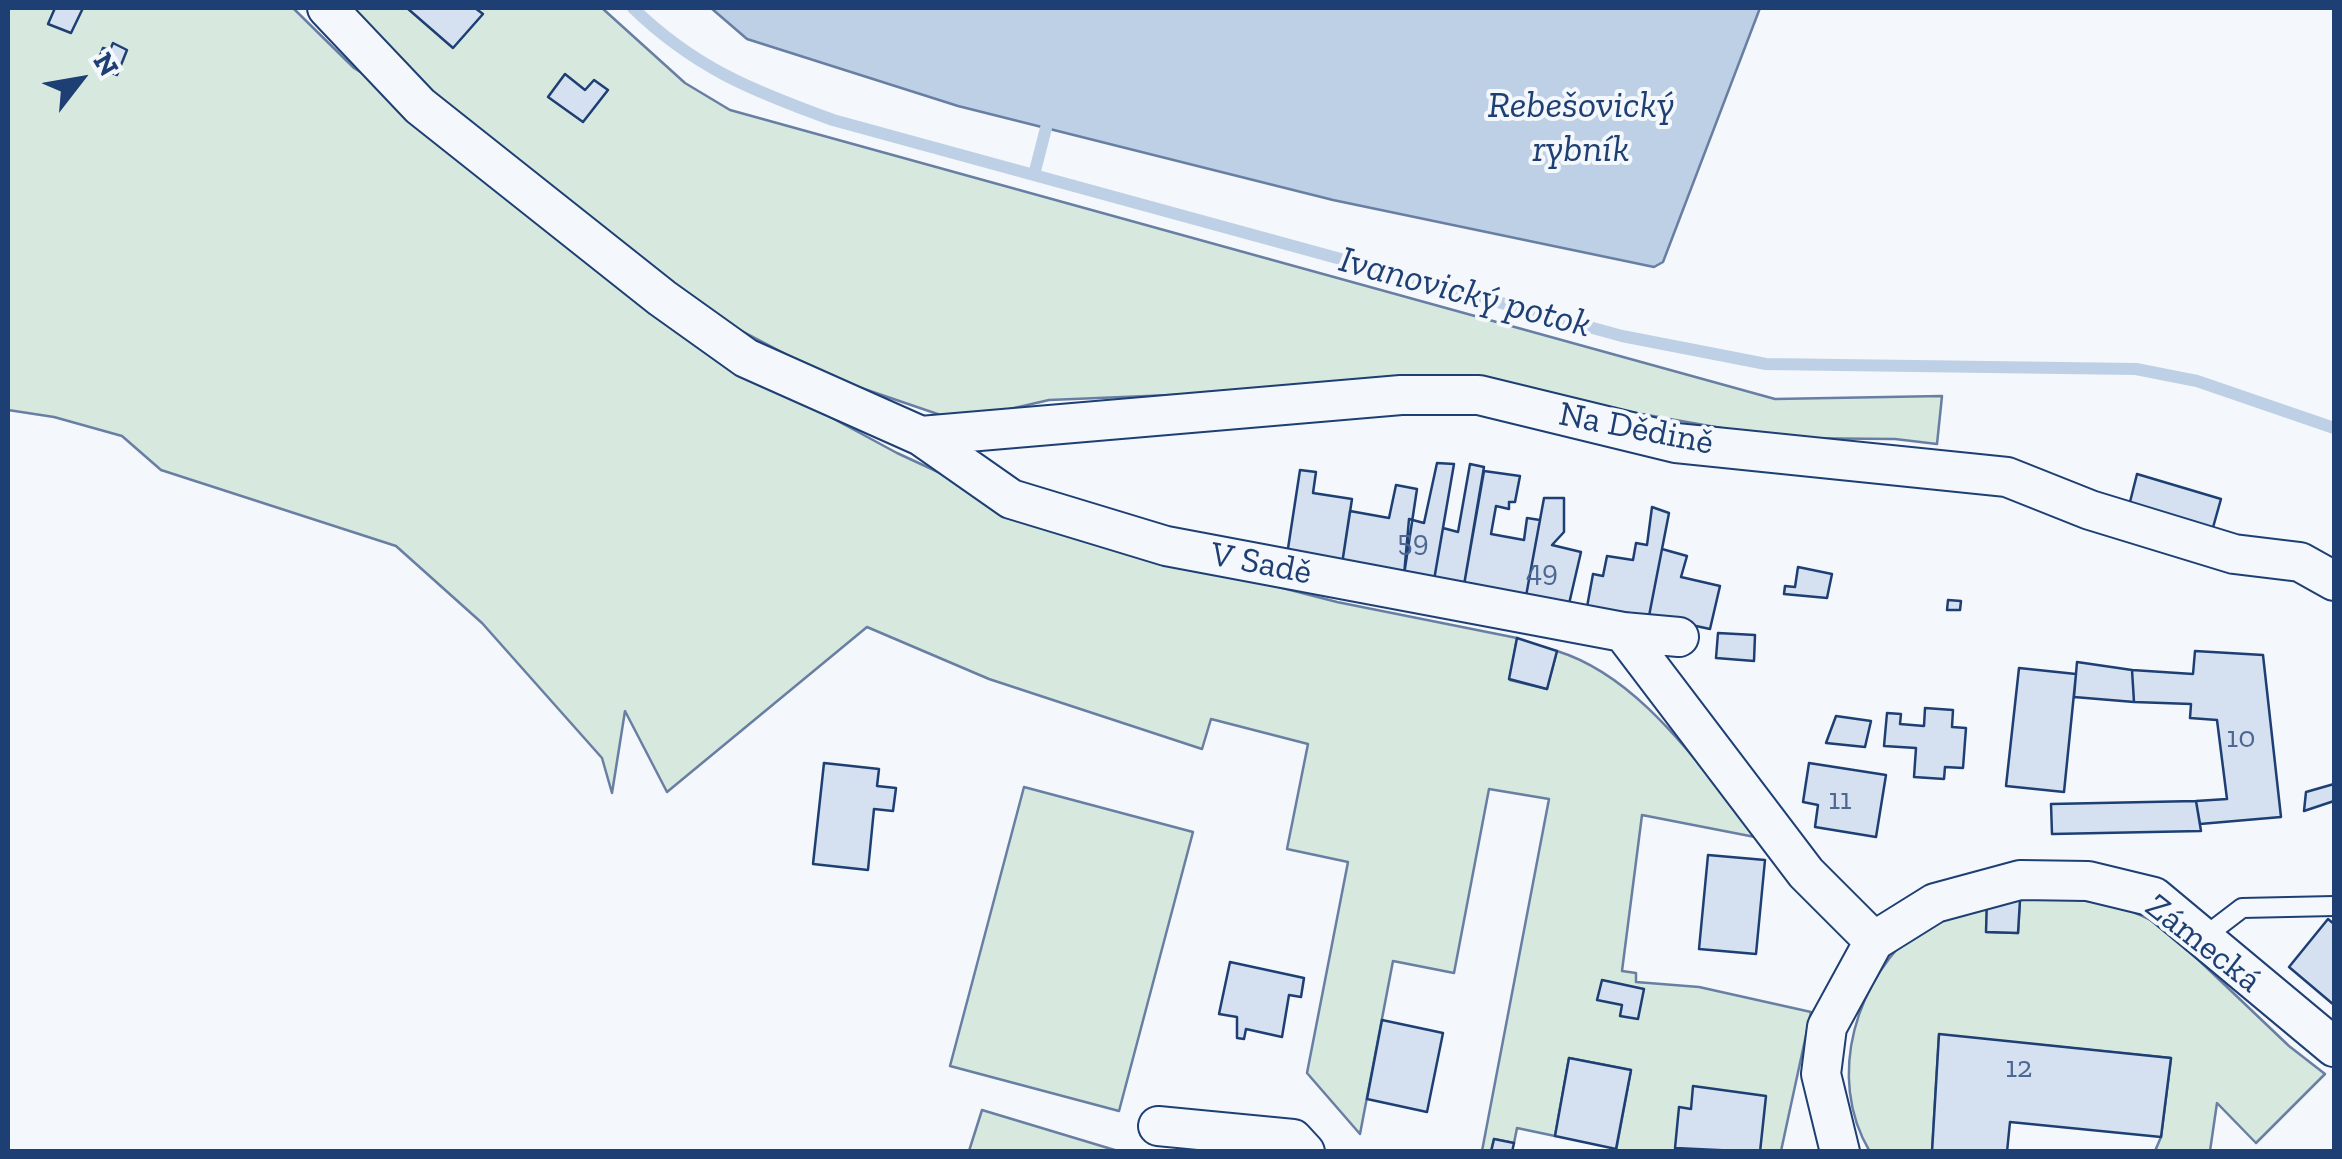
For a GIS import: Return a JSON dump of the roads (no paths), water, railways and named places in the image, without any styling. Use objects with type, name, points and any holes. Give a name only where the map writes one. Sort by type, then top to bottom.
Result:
[{"type":"street","name":"V Sadě","points":[[327,8],[420,106],[690,318],[746,358],[921,436],[1011,499],[1166,546],[1623,632],[1678,637]]},
{"type":"street","name":"Na Dědině","points":[[921,436],[1400,395],[1480,394],[1676,443],[2007,478],[2090,510],[2234,554],[2300,562],[2334,582]]},
{"type":"street","points":[[1623,632],[1806,873],[1874,942]]},
{"type":"street","name":"Zámecká","points":[[1840,1152],[1821,1074],[1827,1027],[1874,942],[1934,902],[2020,880],[2088,881],[2154,896],[2334,1047]]},
{"type":"street","points":[[1158,1126],[1293,1139],[1305,1152]]},
{"type":"lane","points":[[2204,938],[2242,908],[2334,906]]},
{"type":"water","name":"Rebešovický rybník","points":[[711,8],[1760,8],[1663,262],[1654,267],[1333,200],[958,106],[747,39]]},
{"type":"waterway","name":"Ivanovický potok","points":[[633,8],[679,47],[726,76],[833,120],[1622,336],[1766,364],[2136,369],[2197,381],[2334,428]]},
{"type":"waterway","points":[[1034,175],[1046,128]]}]
